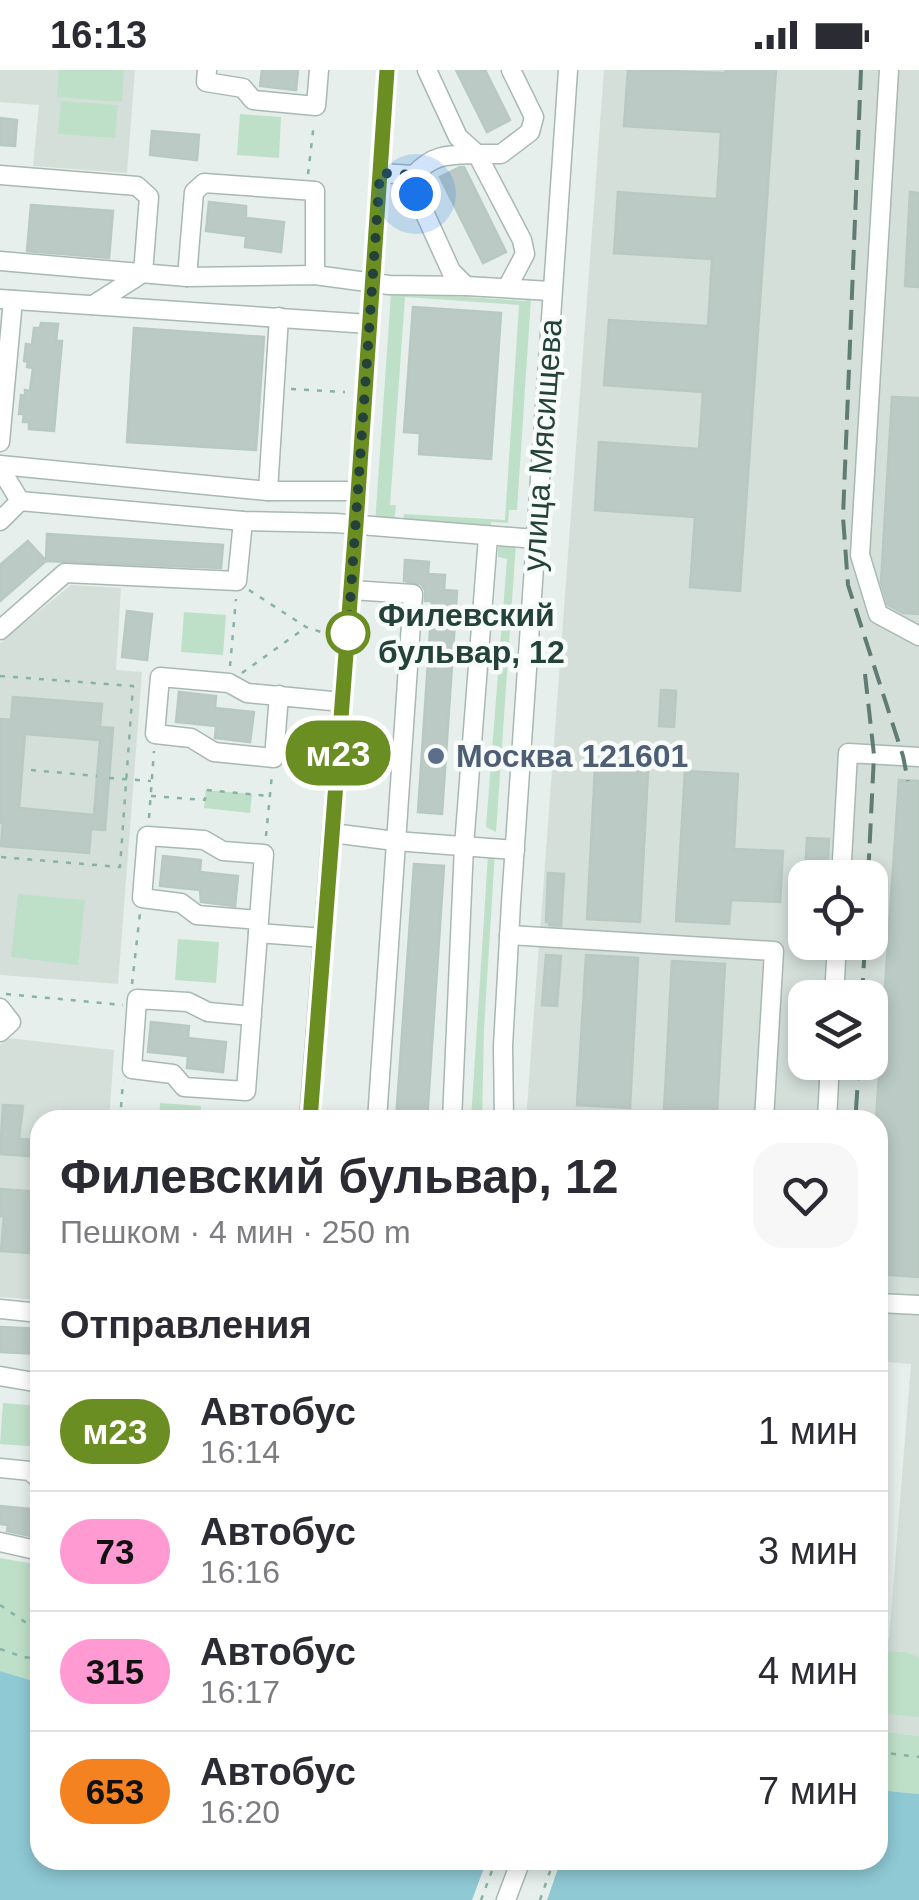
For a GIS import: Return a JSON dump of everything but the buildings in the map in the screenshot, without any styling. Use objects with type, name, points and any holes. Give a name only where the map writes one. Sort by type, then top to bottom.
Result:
[{"type":"street","points":[[207,70],[206,82],[243,88],[253,100],[316,106],[319,70]]},
{"type":"street","points":[[311,1110],[386,70]]},
{"type":"street","points":[[428,70],[458,137],[477,154],[522,240],[525,254],[507,288]]},
{"type":"street","points":[[466,286],[451,271],[416,194],[414,175],[424,163],[444,155],[500,154],[530,132],[534,117],[512,70]]},
{"type":"street","name":"улица Мясищева","points":[[504,1110],[503,1046],[515,850],[568,70]]},
{"type":"street","points":[[888,70],[860,556],[878,614],[919,636]]},
{"type":"street","points":[[380,173],[414,175]]},
{"type":"street","points":[[0,175],[138,186],[150,197],[143,273]]},
{"type":"street","points":[[186,277],[194,192],[204,183],[315,191],[315,275]]},
{"type":"street","points":[[0,261],[186,277],[315,275],[372,283],[552,291]]},
{"type":"street","points":[[92,305],[143,273]]},
{"type":"street","points":[[0,442],[6,300],[369,324]]},
{"type":"street","points":[[268,490],[279,318]]},
{"type":"street","points":[[0,466],[268,490],[358,492]]},
{"type":"street","points":[[0,466],[20,502]]},
{"type":"street","points":[[0,521],[20,502],[242,521],[356,524],[536,539]]},
{"type":"street","points":[[0,630],[66,573],[237,582],[242,521]]},
{"type":"street","points":[[452,1110],[464,846],[488,536]]},
{"type":"street","points":[[351,590],[413,594],[378,1110]]},
{"type":"street","points":[[280,695],[274,758],[214,752],[191,738],[155,734],[160,677],[229,683],[247,693],[280,695],[342,702]]},
{"type":"street","points":[[842,860],[848,753],[919,757]]},
{"type":"street","points":[[332,833],[515,850]]},
{"type":"street","points":[[252,1016],[208,1012],[188,1002],[137,999],[132,1069],[172,1074],[184,1086],[246,1091],[252,1016],[259,927],[264,854],[223,851],[204,840],[147,836],[142,898],[181,903],[198,915],[259,927],[324,938]]},
{"type":"street","points":[[510,935],[774,952],[765,1110]]},
{"type":"street","points":[[0,1008],[11,1022],[0,1032]]},
{"type":"street","points":[[827,1110],[829,1080]]},
{"type":"street","points":[[888,1304],[919,1306]]},
{"type":"street","points":[[0,1310],[30,1312]]},
{"type":"street","points":[[0,1376],[30,1381]]},
{"type":"street","points":[[0,1468],[30,1471]]},
{"type":"street","points":[[0,1542],[30,1549]]},
{"type":"street","points":[[506,1900],[517,1870]]},
{"type":"path","points":[[306,190],[316,106]]},
{"type":"path","points":[[275,388],[344,392]]},
{"type":"path","points":[[229,683],[237,582],[306,627],[327,634]]},
{"type":"path","points":[[229,683],[306,627]]},
{"type":"path","points":[[0,676],[132,686],[120,867],[0,858]]},
{"type":"path","points":[[147,836],[155,734]]},
{"type":"path","points":[[264,854],[274,758]]},
{"type":"path","points":[[31,770],[97,776]]},
{"type":"path","points":[[109,778],[152,781]]},
{"type":"path","points":[[151,796],[205,800],[206,790],[270,796]]},
{"type":"path","points":[[132,988],[142,898]]},
{"type":"path","points":[[0,993],[130,1006]]},
{"type":"path","points":[[121,1110],[123,1082]]},
{"type":"path","points":[[0,1605],[30,1624]]},
{"type":"path","points":[[0,1648],[30,1657]]},
{"type":"path","points":[[888,1753],[919,1757]]},
{"type":"path","points":[[481,1900],[492,1870]]},
{"type":"path","points":[[540,1900],[550,1870]]},
{"type":"shaded area","points":[[0,70],[135,70],[127,173],[33,166],[39,105],[0,102]]},
{"type":"shaded area","points":[[604,70],[919,70],[919,1736],[888,1732],[889,1639],[911,1364],[888,1362],[888,1110],[527,1110]]},
{"type":"shaded area","points":[[71,585],[121,588],[116,670],[142,672],[118,984],[0,975],[0,643]]},
{"type":"shaded area","points":[[8,1038],[114,1050],[110,1110],[30,1110],[30,1299],[0,1297],[0,1045]]},
{"type":"green space","points":[[59,70],[124,70],[122,102],[57,97]]},
{"type":"green space","points":[[61,101],[118,105],[115,138],[58,134]]},
{"type":"green space","points":[[240,114],[281,117],[279,158],[237,155]]},
{"type":"green space","points":[[391,294],[525,301],[531,298],[517,510],[509,510],[508,523],[491,522],[491,527],[403,521],[404,514],[505,520],[519,305],[405,297],[390,505],[396,505],[394,523],[375,524]]},
{"type":"green space","points":[[502,543],[516,543],[496,832],[486,827],[507,559],[498,557]]},
{"type":"green space","points":[[184,612],[226,615],[223,655],[181,652]]},
{"type":"green space","points":[[206,790],[252,794],[250,813],[204,808]]},
{"type":"green space","points":[[495,851],[482,1110],[472,1110],[488,855]]},
{"type":"green space","points":[[18,894],[85,900],[78,965],[11,957]]},
{"type":"green space","points":[[178,939],[219,942],[216,983],[175,980]]},
{"type":"green space","points":[[160,1103],[201,1106],[201,1110],[160,1110]]},
{"type":"green space","points":[[3,1403],[30,1405],[30,1446],[0,1444]]},
{"type":"green space","points":[[0,1558],[30,1563],[30,1680],[0,1671]]},
{"type":"green space","points":[[888,1651],[919,1657],[919,1717],[888,1714]]},
{"type":"green space","points":[[888,1732],[919,1736],[919,1794],[888,1791]]},
{"type":"water","points":[[0,1671],[30,1680],[30,1870],[888,1870],[888,1791],[919,1794],[919,1900],[0,1900]]},
{"type":"pier","points":[[483,1870],[558,1870],[547,1900],[472,1900]]},
{"type":"railway","points":[[861,70],[843,517],[848,585],[908,781]]},
{"type":"railway","points":[[865,674],[874,755],[869,860]]},
{"type":"railway","points":[[863,980],[864,960]]},
{"type":"railway","points":[[856,1110],[858,1080]]},
{"type":"bus line","name":"м23","points":[[311,1110],[387,70]]},
{"type":"place","name":"Филевский бульвар, 12","points":[[348,633]]},
{"type":"place","name":"Москва 121601","points":[[436,756]]},
{"type":"route","points":[[348,633],[380,173],[414,175],[416,194]]}]
